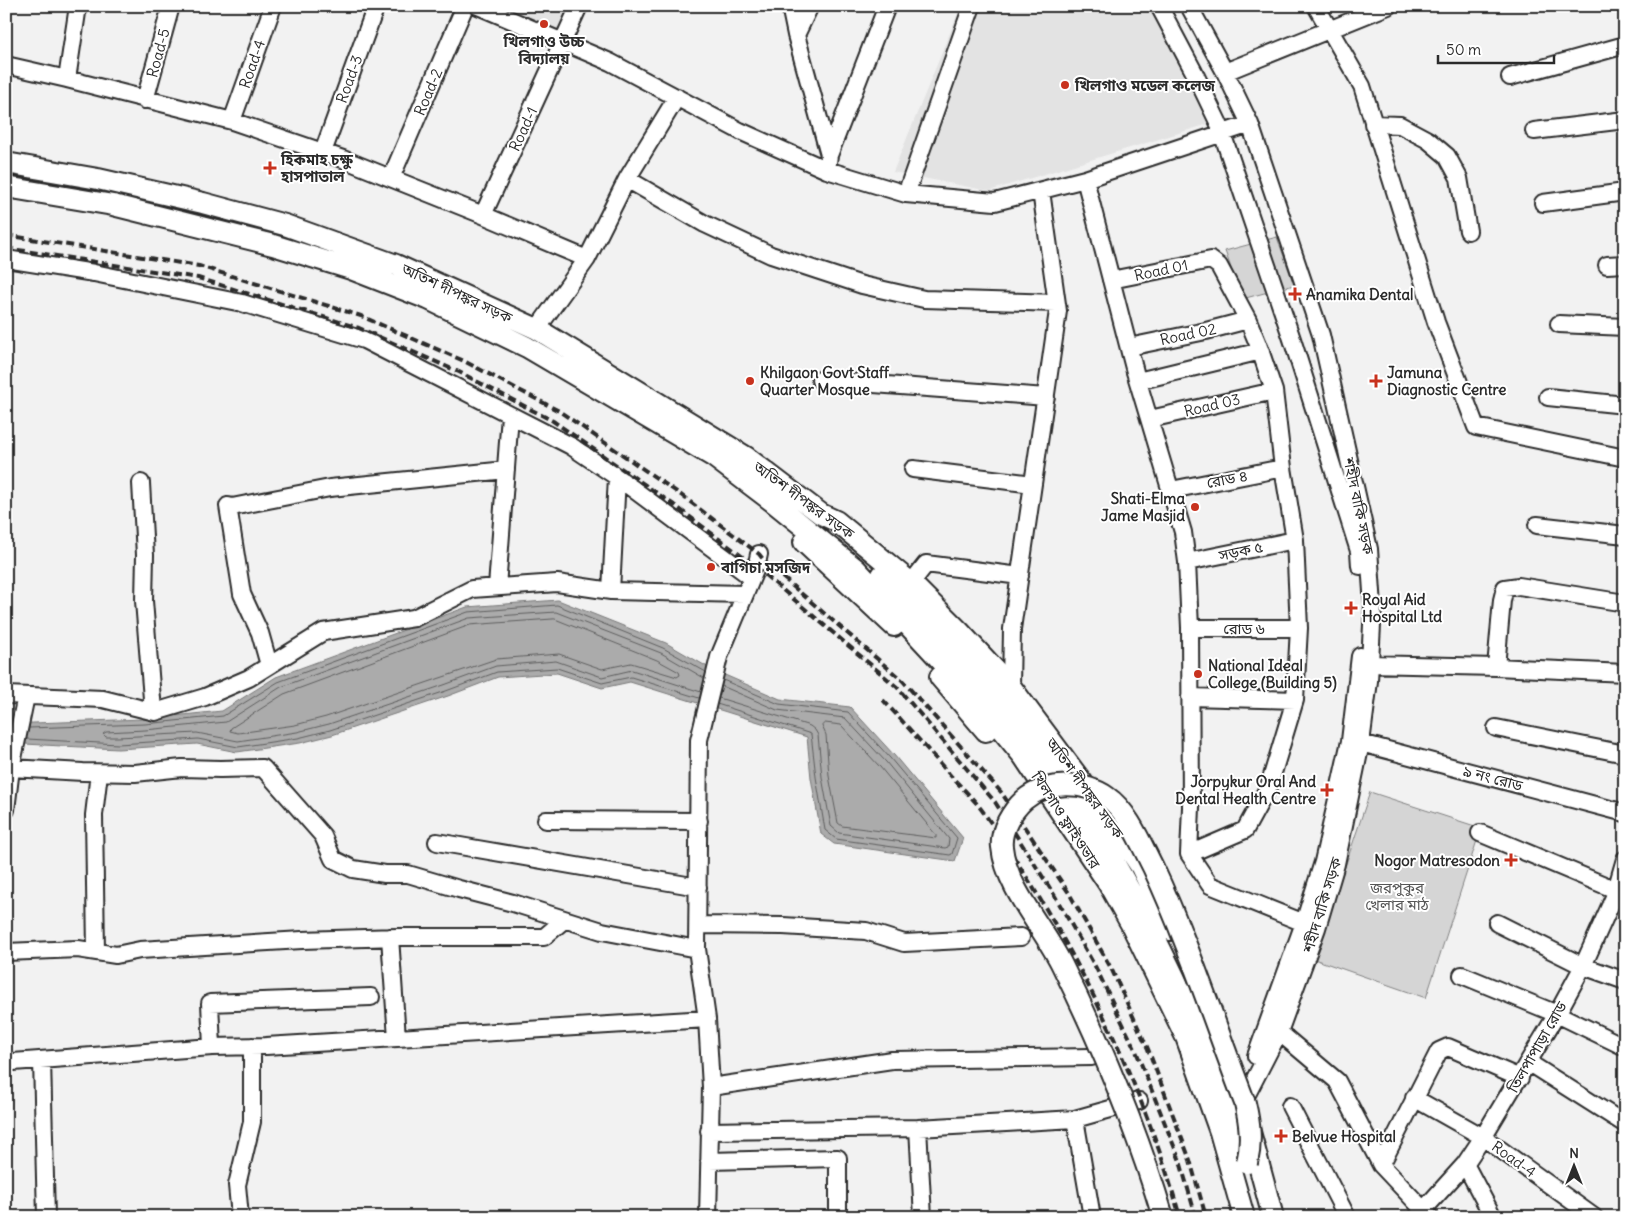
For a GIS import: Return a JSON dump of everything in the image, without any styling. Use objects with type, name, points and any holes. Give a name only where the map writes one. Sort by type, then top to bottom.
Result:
[{"type":"main road","name":"অতিশ দীপঙ্কর সড়ক","points":[[6,163],[98,179],[203,203],[285,225],[396,265],[537,330],[746,457],[821,514],[836,521],[911,583],[1011,687],[1105,812],[1141,867],[1190,971],[1240,1100],[1273,1217]]},
{"type":"main road","name":"অতিশ দীপঙ্কর সড়ক","points":[[6,187],[113,205],[247,238],[350,269],[428,299],[527,346],[714,457],[772,501]]},
{"type":"main road","points":[[527,346],[537,330]]},
{"type":"main road","points":[[714,457],[735,479],[906,638],[1025,779],[1108,903],[1177,1044],[1215,1150],[1233,1217]]},
{"type":"main road","name":"খিলগাও ফ্লাইওভার","points":[[772,501],[856,568],[974,696],[1037,775],[1108,883],[1131,924],[1186,1037],[1220,1132],[1244,1217]]},
{"type":"main road","name":"খিলগাও ফ্লাইওভার","points":[[821,514],[830,526],[912,604],[960,656],[1024,732],[1092,826],[1150,928],[1183,997],[1222,1088],[1247,1163],[1260,1217]]},
{"type":"main road","points":[[1163,1217],[1123,1101],[1086,1014],[1045,934],[1017,891],[1006,864],[1002,843],[1003,834],[1010,817],[1017,807],[1031,795],[1044,788],[1062,786],[1086,788],[1095,791],[1108,797],[1117,806],[1134,831],[1171,905],[1245,1104],[1251,1131],[1247,1163]]},
{"type":"street","points":[[67,79],[78,6]]},
{"type":"street","name":"Road-5","points":[[145,100],[171,6]]},
{"type":"street","name":"Road-4","points":[[232,121],[273,6]]},
{"type":"street","name":"Road-3","points":[[322,152],[376,6]]},
{"type":"street","name":"Road-2","points":[[391,178],[465,6]]},
{"type":"street","points":[[478,6],[610,62],[740,131],[906,194],[995,202],[1085,179],[1250,124]]},
{"type":"street","name":"Road-1","points":[[483,215],[579,6]]},
{"type":"street","points":[[790,6],[828,163]]},
{"type":"street","points":[[796,36],[810,6]]},
{"type":"street","points":[[828,163],[887,6]]},
{"type":"street","points":[[906,194],[972,6]]},
{"type":"street","name":"শহীদ বাকি সড়ক","points":[[1159,6],[1194,72],[1222,134],[1292,339],[1358,551],[1362,605],[1358,680],[1350,741],[1310,926],[1279,1032],[1240,1100]]},
{"type":"street","name":"শহীদ বাকি সড়ক","points":[[1189,6],[1225,72],[1250,124],[1321,335],[1369,549],[1373,606],[1370,681],[1361,743],[1336,864],[1240,1100]]},
{"type":"street","points":[[1316,6],[1362,86],[1436,322],[1476,428],[1625,458]]},
{"type":"street","points":[[1225,72],[1388,6]]},
{"type":"street","points":[[1510,77],[1625,44]]},
{"type":"street","points":[[6,66],[67,79],[232,121],[391,178],[587,259]]},
{"type":"street","points":[[537,330],[587,259],[627,179],[677,97]]},
{"type":"street","points":[[1534,131],[1625,120]]},
{"type":"street","points":[[1373,124],[1400,126],[1428,140],[1447,156],[1459,178],[1468,231]]},
{"type":"street","points":[[627,179],[705,224],[771,255],[862,285],[924,298],[1056,303]]},
{"type":"street","points":[[1085,179],[1138,381],[1183,532],[1187,562],[1190,628],[1191,807],[1189,854],[1210,885],[1310,926]]},
{"type":"street","points":[[1011,687],[1012,629],[1058,311],[1041,191]]},
{"type":"street","points":[[1543,203],[1625,192]]},
{"type":"street","points":[[6,259],[94,273],[242,303],[364,340],[571,446],[617,477],[751,577]]},
{"type":"street","name":"Road 01","points":[[1111,280],[1211,260],[1219,266],[1248,320]]},
{"type":"street","points":[[1607,265],[1625,264]]},
{"type":"street","points":[[1189,854],[1245,830],[1269,786],[1295,700],[1299,628],[1295,540],[1283,468],[1274,391],[1261,351],[1248,320]]},
{"type":"street","name":"Road 02","points":[[1129,347],[1248,320]]},
{"type":"street","points":[[1559,324],[1625,327]]},
{"type":"street","points":[[1138,381],[1261,351]]},
{"type":"street","points":[[820,380],[1046,397]]},
{"type":"street","name":"Road 03","points":[[1150,420],[1274,391]]},
{"type":"street","points":[[1548,397],[1625,405]]},
{"type":"street","points":[[497,587],[510,415]]},
{"type":"street","name":"রোড ৪","points":[[1170,490],[1283,468]]},
{"type":"street","points":[[913,469],[1033,484]]},
{"type":"street","points":[[269,665],[260,633],[242,594],[228,506],[232,507],[330,488],[506,470]]},
{"type":"street","points":[[611,591],[617,477]]},
{"type":"street","points":[[141,484],[145,555],[144,601],[152,711]]},
{"type":"street","points":[[1537,525],[1625,535]]},
{"type":"street","name":"সড়ক ৫","points":[[1187,562],[1295,540]]},
{"type":"street","points":[[708,1217],[711,1087],[707,1019],[697,949],[699,740],[719,656],[756,568],[759,554]]},
{"type":"street","points":[[911,583],[926,564],[1020,576]]},
{"type":"street","points":[[6,695],[103,699],[155,712],[206,697],[249,678],[323,632],[414,618],[472,589],[557,583],[611,591],[745,594]]},
{"type":"street","points":[[1496,667],[1502,600],[1505,588],[1519,586],[1625,603]]},
{"type":"street","name":"রোড ৬","points":[[1190,628],[1299,628]]},
{"type":"street","points":[[1370,664],[1625,673]]},
{"type":"street","points":[[6,810],[11,768],[26,696]]},
{"type":"street","points":[[1190,697],[1295,700]]},
{"type":"street","points":[[1496,728],[1625,754]]},
{"type":"street","name":"৯ নং রোড","points":[[1361,743],[1625,814]]},
{"type":"street","points":[[11,768],[99,773],[136,773],[182,768],[263,768],[322,836],[333,860],[353,868],[385,874],[408,874],[513,902],[602,931],[697,949]]},
{"type":"street","points":[[96,952],[94,815],[99,773]]},
{"type":"street","points":[[546,820],[699,820]]},
{"type":"street","points":[[1480,833],[1618,896]]},
{"type":"street","points":[[437,842],[698,887]]},
{"type":"street","name":"তিলপাপাড়া রোড","points":[[1423,1215],[1465,1164],[1483,1137],[1557,1014],[1618,896],[1625,859]]},
{"type":"street","points":[[6,952],[78,949],[116,955],[140,950],[302,940],[390,937],[544,937],[564,920]]},
{"type":"street","points":[[1497,924],[1583,966],[1625,982]]},
{"type":"street","points":[[698,925],[783,926],[866,931],[904,943],[1021,937]]},
{"type":"street","points":[[390,937],[397,1038]]},
{"type":"street","points":[[1462,975],[1557,1014],[1625,1047]]},
{"type":"street","points":[[212,1047],[210,1003],[371,997]]},
{"type":"street","points":[[6,1060],[13,1062],[212,1047],[707,1019]]},
{"type":"street","points":[[1279,1032],[1337,1081],[1381,1165],[1423,1215]]},
{"type":"street","points":[[240,1217],[237,1185],[252,1122],[252,1046]]},
{"type":"street","points":[[1381,1165],[1439,1051],[1448,1047],[1520,1078]]},
{"type":"street","points":[[711,1087],[892,1060],[1092,1057]]},
{"type":"street","points":[[42,1060],[46,1217]]},
{"type":"street","points":[[1528,1063],[1625,1124]]},
{"type":"street","name":"Road-4","points":[[1414,1098],[1483,1137],[1594,1217]]},
{"type":"street","points":[[709,1131],[918,1128],[1075,1119],[1139,1101]]},
{"type":"street","points":[[1290,1106],[1347,1217]]},
{"type":"street","points":[[1075,1119],[1092,1217]]},
{"type":"street","points":[[918,1128],[923,1217]]},
{"type":"street","points":[[708,1161],[838,1158],[838,1209]]},
{"type":"street","points":[[1465,1164],[1493,1217]]},
{"type":"shaded area","name":"খিলগাও উচ্চ বিদ্যালয়","points":[[474,6],[579,6],[562,43]]},
{"type":"shaded area","name":"খিলগাও মডেল কলেজ","points":[[961,6],[1163,6],[1215,122],[989,191],[893,172]]},
{"type":"green space","points":[[1277,237],[1294,285],[1242,299],[1225,251]]},
{"type":"green space","name":"জরপুকুর খেলার মাঠ","points":[[1370,792],[1481,828],[1426,998],[1314,959]]},
{"type":"water","points":[[558,600],[666,643],[711,669],[780,699],[850,707],[894,755],[963,838],[955,861],[834,844],[821,834],[811,778],[807,737],[630,682],[602,688],[557,673],[498,677],[332,735],[300,743],[237,752],[197,744],[118,749],[6,743],[6,724],[144,719],[222,711],[276,677],[467,607]]},
{"type":"railway","points":[[6,235],[199,266],[361,316],[464,361],[559,411],[681,495],[759,554],[767,564],[903,681],[1001,792],[1069,893],[1111,968],[1148,1049],[1190,1160],[1206,1217]]},
{"type":"railway","points":[[6,248],[198,278],[359,328],[459,372],[553,421],[674,505],[751,563],[897,687],[995,802],[1055,896],[1096,968],[1136,1051],[1180,1161],[1196,1217]]},
{"type":"railway","points":[[883,700],[973,799],[1015,859],[1045,907],[1073,956],[1123,1058],[1164,1164],[1180,1217]]},
{"type":"place","name":"খিলগাও উচ্চ বিদ্যালয়","points":[[544,24]]},
{"type":"place","name":"খিলগাও মডেল কলেজ","points":[[1065,85]]},
{"type":"place","name":"হিকমাহ চক্ষু হাসপাতাল","points":[[270,168]]},
{"type":"place","name":"Anamika Dental","points":[[1295,294]]},
{"type":"place","name":"Khilgaon Govt Staff Quarter Mosque","points":[[750,381]]},
{"type":"place","name":"Jamuna Diagnostic Centre","points":[[1376,381]]},
{"type":"place","name":"Shati-Elma Jame Masjid","points":[[1195,507]]},
{"type":"place","name":"বাগিচা মসজিদ","points":[[711,567]]},
{"type":"place","name":"Royal Aid Hospital Ltd","points":[[1351,608]]},
{"type":"place","name":"National Ideal College (Building 5)","points":[[1198,674]]},
{"type":"place","name":"Jorpykur Oral And Dental Health Centre","points":[[1327,790]]},
{"type":"place","name":"Nogor Matresodon","points":[[1511,860]]},
{"type":"place","name":"Belvue Hospital","points":[[1281,1136]]}]
